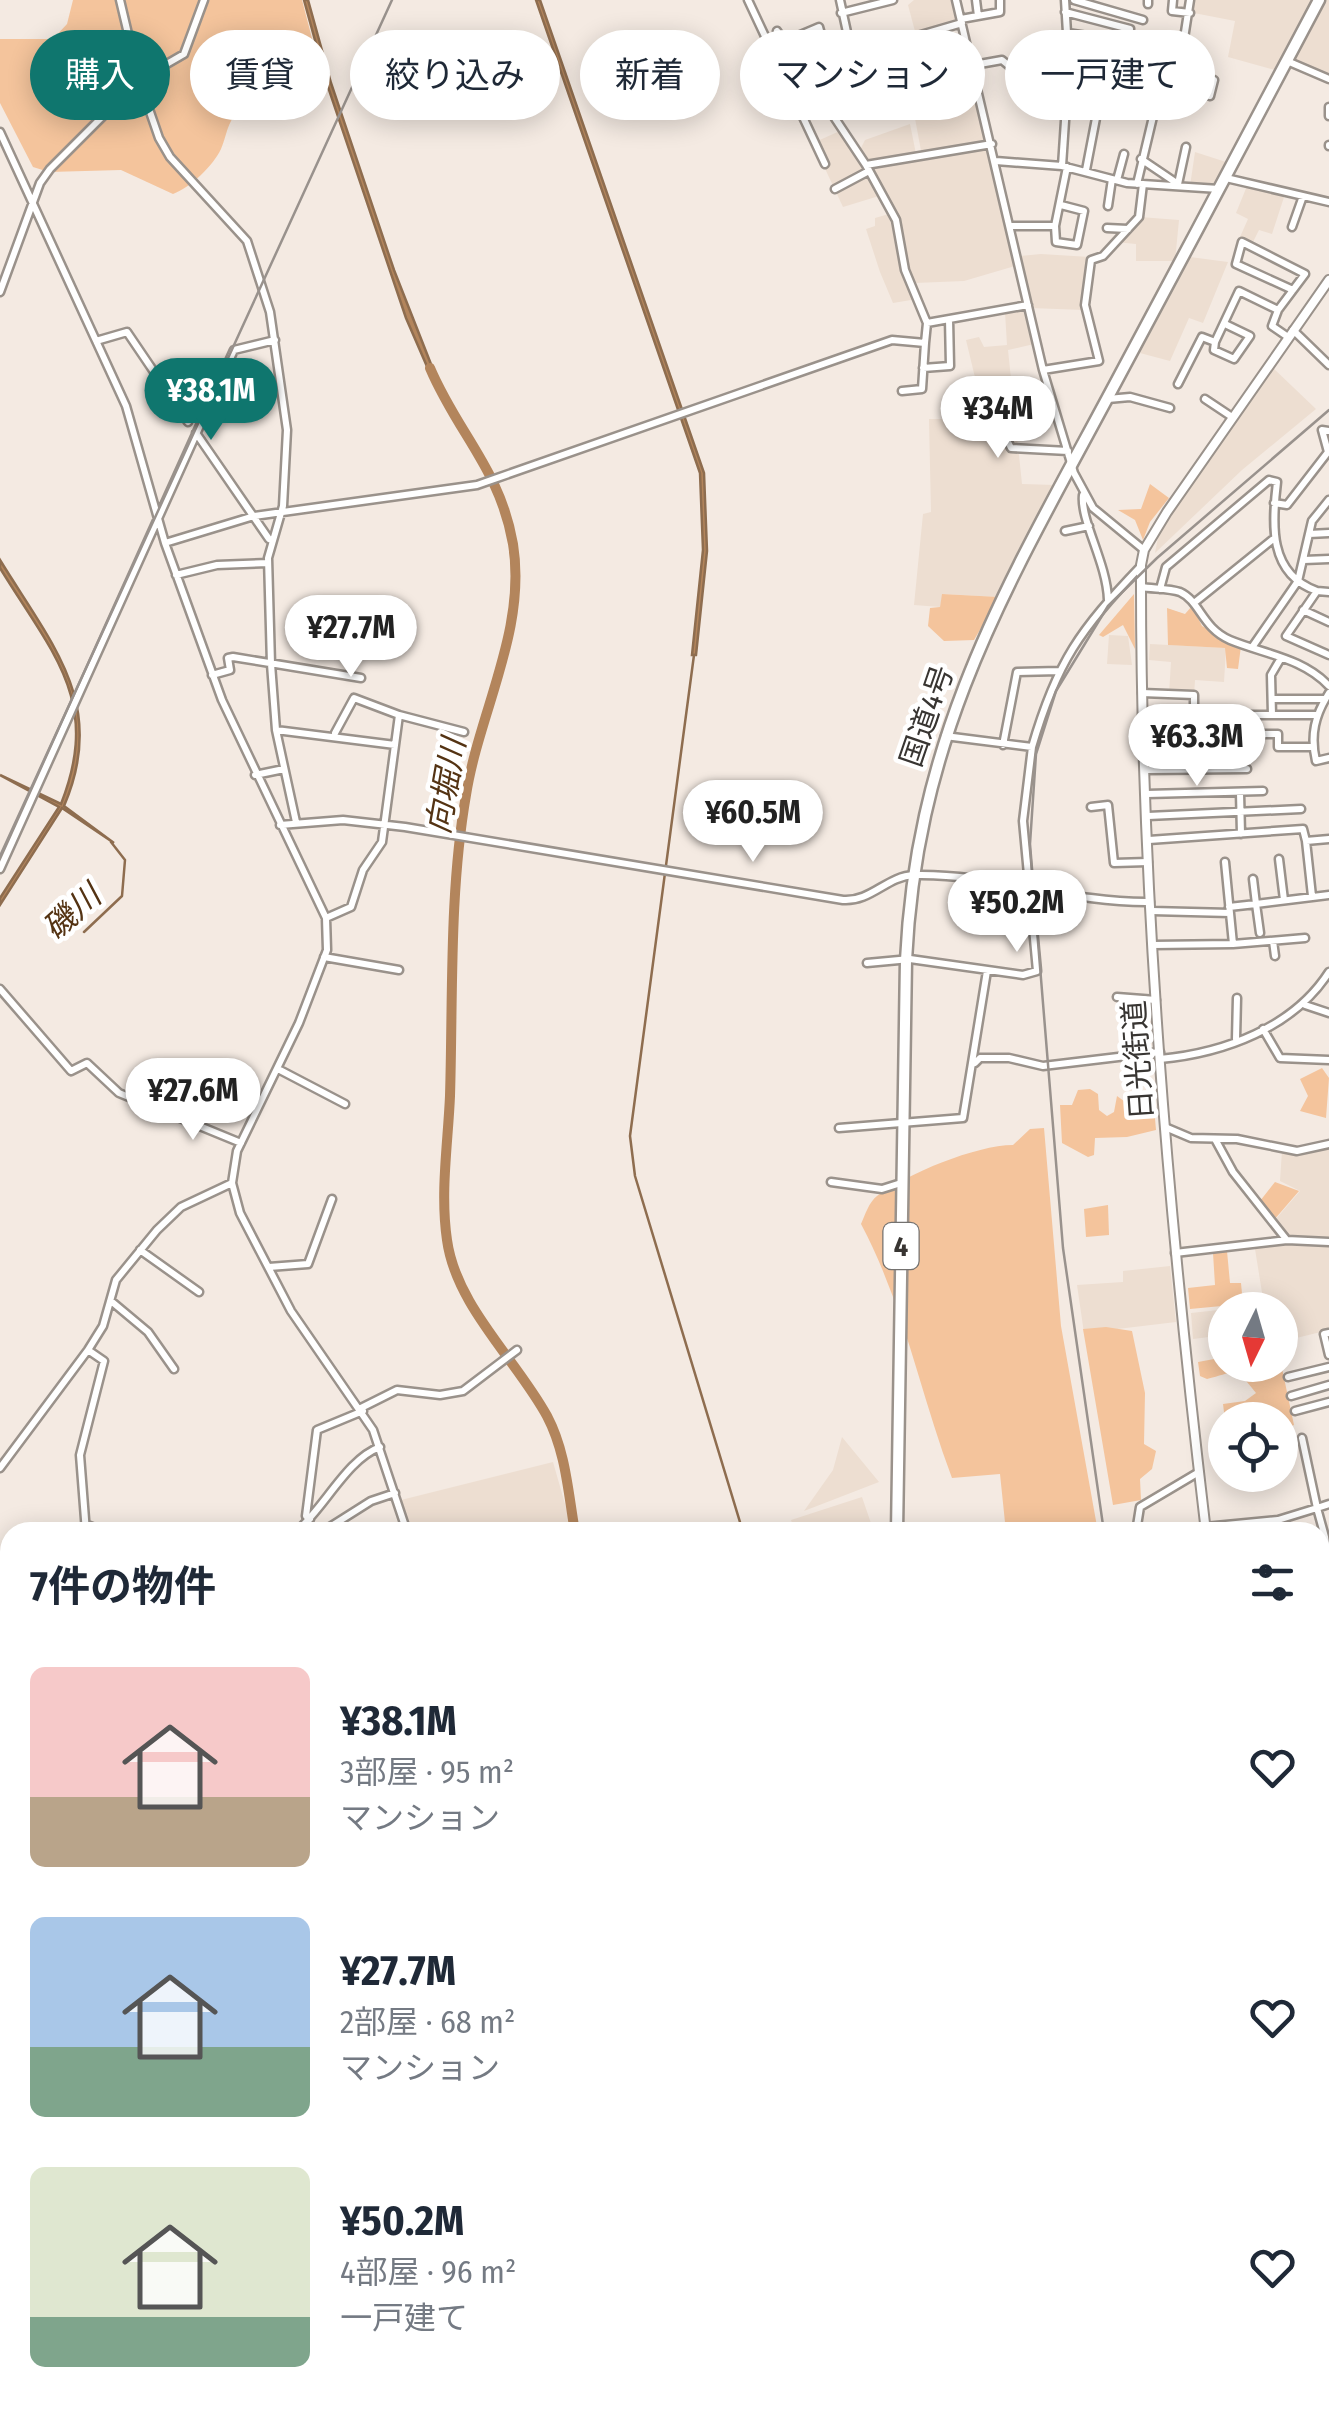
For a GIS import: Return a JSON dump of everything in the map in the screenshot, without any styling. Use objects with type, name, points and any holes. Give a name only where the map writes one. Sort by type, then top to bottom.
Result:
[{"type":"highway","name":"国道4号","points":[[896,1522],[906,960],[912,875],[944,736],[980,642],[1318,0]]},
{"type":"main road","name":"日光街道","points":[[1205,1522],[1175,1253],[1156,1000],[1142,692],[1142,565],[1144,550],[1329,280]]},
{"type":"street","points":[[120,0],[127,30]]},
{"type":"street","points":[[170,62],[184,54],[204,0]]},
{"type":"street","points":[[748,0],[761,30]]},
{"type":"street","points":[[840,0],[843,30]]},
{"type":"street","points":[[840,14],[893,0]]},
{"type":"street","points":[[956,0],[964,30]]},
{"type":"street","points":[[976,0],[978,16]]},
{"type":"street","points":[[935,30],[1000,12],[1000,0]]},
{"type":"street","points":[[1064,0],[1065,12],[1067,33],[1128,42],[1130,29],[1065,12]]},
{"type":"street","points":[[1074,0],[1143,20]]},
{"type":"street","points":[[1173,0],[1172,11],[1190,13]]},
{"type":"street","points":[[1186,30],[1190,0]]},
{"type":"street","points":[[1287,60],[1329,79]]},
{"type":"street","points":[[1060,205],[1084,211],[1080,242],[1056,242],[1066,106],[1098,113],[1086,170]]},
{"type":"street","points":[[1329,106],[1329,116]]},
{"type":"street","points":[[985,113],[1043,370],[1083,495],[1089,526],[1107,573],[1108,601]]},
{"type":"street","points":[[0,292],[40,183],[63,152],[97,120]]},
{"type":"street","points":[[155,120],[170,157],[235,223],[252,250],[275,340],[287,430],[280,513],[270,540],[268,563],[271,661],[276,730],[296,822]]},
{"type":"street","points":[[803,120],[824,164]]},
{"type":"street","points":[[835,120],[896,220],[904,270],[928,322],[922,390],[902,390]]},
{"type":"street","points":[[1043,370],[1098,360],[1085,305],[1090,260],[1103,256],[1139,217],[1141,160],[1152,120]]},
{"type":"street","points":[[0,132],[130,415],[165,543],[212,675],[254,775],[326,918],[328,942],[324,957],[278,1070],[241,1143],[232,1183],[240,1213],[298,1322],[362,1410],[385,1459],[404,1522]]},
{"type":"street","points":[[835,189],[866,169],[992,144]]},
{"type":"street","points":[[1178,184],[1186,147]]},
{"type":"street","points":[[1108,206],[1124,154]]},
{"type":"street","points":[[996,160],[1064,166],[1140,184],[1218,189]]},
{"type":"street","points":[[1141,160],[1178,184]]},
{"type":"street","points":[[1225,178],[1329,202]]},
{"type":"street","points":[[1292,227],[1303,196]]},
{"type":"street","points":[[1010,226],[1055,226]]},
{"type":"street","points":[[1107,228],[1129,229]]},
{"type":"street","points":[[1293,290],[1236,264],[1242,242],[1305,274],[1293,290],[1278,310],[1272,326],[1290,334],[1329,365]]},
{"type":"street","points":[[1224,324],[1250,336],[1234,359],[1214,350],[1215,342],[1239,290],[1278,310]]},
{"type":"street","points":[[928,322],[1028,305]]},
{"type":"street","points":[[923,368],[950,366],[949,319]]},
{"type":"street","points":[[96,341],[127,332],[188,422]]},
{"type":"street","points":[[1178,384],[1202,337],[1215,342]]},
{"type":"street","points":[[0,869],[236,348],[275,340]]},
{"type":"street","points":[[165,543],[254,516],[477,485],[892,340],[926,343]]},
{"type":"street","points":[[982,389],[1011,448],[1068,452]]},
{"type":"street","points":[[1108,398],[1130,397],[1170,408]]},
{"type":"street","points":[[1206,399],[1232,417]]},
{"type":"street","points":[[1274,503],[1287,505],[1328,452],[1322,430],[1329,432]]},
{"type":"street","points":[[196,433],[270,540]]},
{"type":"street","points":[[1160,589],[1166,567],[1269,480],[1277,482],[1272,540],[1298,581],[1317,591],[1329,592]]},
{"type":"street","points":[[1083,495],[1144,550]]},
{"type":"street","points":[[1252,646],[1298,581],[1312,522],[1327,504]]},
{"type":"street","points":[[1065,532],[1089,526]]},
{"type":"street","points":[[1309,534],[1329,532]]},
{"type":"street","points":[[1194,604],[1272,540]]},
{"type":"street","points":[[1304,560],[1329,559]]},
{"type":"street","points":[[176,575],[216,565],[268,563]]},
{"type":"street","points":[[867,964],[906,960],[1023,975],[1037,971],[1023,820],[1032,747],[1059,672],[1091,618],[1142,565]]},
{"type":"street","points":[[1141,587],[1177,591],[1194,604],[1203,622],[1232,641],[1312,669],[1328,693]]},
{"type":"street","points":[[1317,591],[1286,636],[1329,655]]},
{"type":"street","points":[[1303,610],[1329,622]]},
{"type":"street","points":[[212,675],[230,670],[228,658],[233,656],[361,678]]},
{"type":"street","points":[[1272,715],[1272,675],[1281,658]]},
{"type":"street","points":[[1003,745],[1017,672],[1059,672]]},
{"type":"street","points":[[1142,692],[1194,695],[1194,715],[1316,715]]},
{"type":"street","points":[[1272,699],[1328,693]]},
{"type":"street","points":[[1328,693],[1316,715],[1312,747],[1316,760],[1329,758]]},
{"type":"street","points":[[335,734],[354,698],[464,732]]},
{"type":"street","points":[[326,918],[351,908],[363,870],[382,842],[400,715]]},
{"type":"street","points":[[1253,716],[1253,734],[1278,734],[1278,747],[1312,747]]},
{"type":"street","points":[[276,730],[335,734],[394,745]]},
{"type":"street","points":[[944,736],[1032,747]]},
{"type":"street","points":[[254,775],[284,768]]},
{"type":"street","points":[[1146,770],[1248,769]]},
{"type":"street","points":[[1146,794],[1262,791]]},
{"type":"street","points":[[1240,792],[1242,834]]},
{"type":"street","points":[[1091,807],[1108,805],[1114,863],[1150,862]]},
{"type":"street","points":[[1148,816],[1301,810]]},
{"type":"street","points":[[280,825],[385,825],[852,900],[912,875],[1152,907],[1230,910],[1329,894]]},
{"type":"street","points":[[1149,840],[1303,830],[1312,896]]},
{"type":"street","points":[[1306,841],[1329,839]]},
{"type":"street","points":[[1279,859],[1284,900]]},
{"type":"street","points":[[1225,862],[1234,944]]},
{"type":"street","points":[[1253,878],[1260,933]]},
{"type":"street","points":[[996,916],[1032,923]]},
{"type":"street","points":[[1153,945],[1305,938]]},
{"type":"street","points":[[1274,942],[1275,956]]},
{"type":"street","points":[[324,957],[399,970]]},
{"type":"street","points":[[838,1128],[963,1118],[987,971]]},
{"type":"street","points":[[974,1064],[980,1058],[1010,1058],[1048,1066],[1199,1053],[1263,1030],[1305,1005],[1329,972]]},
{"type":"street","points":[[5,995],[71,1071],[86,1063],[119,1093],[241,1143]]},
{"type":"street","points":[[1116,997],[1156,1000]]},
{"type":"street","points":[[1236,1040],[1237,998]]},
{"type":"street","points":[[1305,1005],[1329,1014]]},
{"type":"street","points":[[1263,1030],[1280,1058],[1329,1060]]},
{"type":"street","points":[[278,1070],[345,1104]]},
{"type":"street","points":[[1165,1127],[1191,1138],[1297,1151],[1329,1144]]},
{"type":"street","points":[[1215,1138],[1233,1172],[1286,1240]]},
{"type":"street","points":[[831,1182],[882,1189],[901,1183]]},
{"type":"street","points":[[0,1468],[88,1350],[111,1301],[116,1280],[140,1250],[182,1208],[232,1183]]},
{"type":"street","points":[[269,1268],[308,1264],[332,1199]]},
{"type":"street","points":[[1175,1253],[1286,1240],[1329,1242]]},
{"type":"street","points":[[140,1250],[199,1292]]},
{"type":"street","points":[[111,1301],[148,1332],[174,1369]]},
{"type":"street","points":[[1328,1350],[1324,1334],[1329,1333]]},
{"type":"street","points":[[86,1522],[80,1455],[104,1361],[88,1350]]},
{"type":"street","points":[[307,1522],[316,1430],[397,1390],[440,1395],[463,1391],[515,1351]]},
{"type":"street","points":[[1298,1375],[1329,1367]]},
{"type":"street","points":[[1290,1396],[1329,1385]]},
{"type":"street","points":[[1298,1410],[1329,1402]]},
{"type":"street","points":[[1302,1438],[1319,1522]]},
{"type":"street","points":[[307,1522],[353,1462],[380,1447]]},
{"type":"street","points":[[1138,1522],[1140,1507],[1199,1472]]},
{"type":"street","points":[[334,1522],[394,1493]]},
{"type":"street","points":[[1264,1522],[1329,1504]]},
{"type":"shaded area","points":[[73,0],[302,0],[310,30],[190,30],[190,120],[232,120],[213,162],[173,194],[121,170],[49,172],[33,167],[0,103],[0,39],[30,39],[30,120],[170,120],[170,30],[61,30],[67,24]]},
{"type":"shaded area","points":[[304,0],[308,0],[316,30],[312,30]]},
{"type":"shaded area","points":[[536,0],[540,0],[550,30],[546,30]]},
{"type":"shaded area","points":[[914,0],[954,0],[959,24],[915,30],[908,5]]},
{"type":"shaded area","points":[[1193,0],[1314,1],[1275,70],[1228,57],[1235,21],[1194,13]]},
{"type":"shaded area","points":[[1322,0],[1329,0],[1329,76],[1294,60]]},
{"type":"shaded area","points":[[560,58],[704,473],[707,551],[696,655],[692,655],[703,550],[700,473],[560,69]]},
{"type":"shaded area","points":[[330,79],[394,270],[436,377],[432,378],[406,318],[330,93]]},
{"type":"shaded area","points":[[915,120],[984,120],[990,145],[922,156]]},
{"type":"shaded area","points":[[910,124],[916,154],[866,163],[859,152],[865,140]]},
{"type":"shaded area","points":[[842,130],[870,169],[991,146],[1015,266],[964,281],[915,283],[905,270],[896,220],[879,196],[843,207],[813,143]]},
{"type":"shaded area","points":[[1195,152],[1226,162],[1213,186],[1190,186]]},
{"type":"shaded area","points":[[1247,186],[1285,194],[1272,234],[1259,230],[1252,244],[1240,237],[1248,219],[1236,213]]},
{"type":"shaded area","points":[[889,214],[901,271],[917,299],[893,303],[880,272],[866,229],[875,226],[875,218]]},
{"type":"shaded area","points":[[1140,217],[1179,220],[1175,261],[1136,261],[1136,244],[1115,242]]},
{"type":"shaded area","points":[[1020,256],[1090,257],[1084,310],[1030,308]]},
{"type":"shaded area","points":[[1190,257],[1228,262],[1203,323],[1189,318],[1170,361],[1140,353]]},
{"type":"shaded area","points":[[1026,308],[1034,344],[1008,350],[1022,484],[1055,485],[999,597],[943,594],[940,607],[914,605],[923,514],[931,512],[929,419],[985,419],[966,340],[979,337],[984,347],[1007,345],[1005,312]]},
{"type":"shaded area","points":[[1271,366],[1316,409],[1242,470],[1155,553],[1161,522]]},
{"type":"shaded area","points":[[1150,484],[1169,498],[1150,522],[1143,540],[1135,520],[1118,510],[1141,509]]},
{"type":"shaded area","points":[[0,560],[55,648],[77,706],[80,736],[76,770],[64,806],[114,843],[62,808],[0,905],[0,898],[59,807],[0,775],[61,804],[76,735],[65,679],[0,568]]},
{"type":"shaded area","points":[[942,594],[999,597],[974,640],[944,641],[928,626],[930,608],[940,607]]},
{"type":"shaded area","points":[[1134,594],[1135,649],[1123,625],[1103,637],[1099,635]]},
{"type":"shaded area","points":[[1192,606],[1202,626],[1241,646],[1238,669],[1227,668],[1225,648],[1168,645],[1167,608],[1185,614]]},
{"type":"shaded area","points":[[1109,635],[1128,636],[1132,665],[1107,664]]},
{"type":"shaded area","points":[[1150,644],[1226,648],[1224,682],[1195,680],[1194,695],[1169,694],[1171,662],[1149,660]]},
{"type":"shaded area","points":[[1322,1068],[1329,1078],[1326,1118],[1300,1111],[1308,1096],[1300,1079]]},
{"type":"shaded area","points":[[1090,1089],[1098,1094],[1099,1110],[1107,1116],[1114,1112],[1117,1096],[1128,1104],[1154,1107],[1156,1130],[1127,1137],[1095,1138],[1094,1155],[1088,1157],[1062,1143],[1060,1105],[1072,1105],[1078,1090]]},
{"type":"shaded area","points":[[1044,1128],[1061,1326],[1096,1522],[1005,1522],[1000,1474],[952,1478],[889,1286],[861,1224],[874,1199],[890,1187],[962,1155],[1013,1145],[1030,1129]]},
{"type":"shaded area","points":[[1329,1147],[1329,1240],[1287,1238],[1275,1220],[1300,1191],[1280,1181],[1282,1151],[1298,1155]]},
{"type":"shaded area","points":[[1275,1182],[1299,1191],[1274,1220],[1260,1201]]},
{"type":"shaded area","points":[[1108,1205],[1109,1235],[1086,1237],[1084,1209]]},
{"type":"shaded area","points":[[1288,1242],[1329,1246],[1329,1330],[1298,1338],[1298,1292],[1262,1292],[1255,1249]]},
{"type":"shaded area","points":[[1227,1251],[1230,1283],[1241,1283],[1242,1292],[1208,1292],[1208,1307],[1190,1309],[1188,1288],[1215,1285],[1213,1253]]},
{"type":"shaded area","points":[[1170,1266],[1176,1322],[1084,1333],[1077,1285],[1123,1282],[1123,1271]]},
{"type":"shaded area","points":[[1208,1311],[1208,1337],[1193,1339],[1191,1313]]},
{"type":"shaded area","points":[[1083,1329],[1132,1331],[1145,1393],[1144,1444],[1156,1451],[1152,1469],[1140,1479],[1141,1500],[1113,1505]]},
{"type":"shaded area","points":[[1208,1360],[1208,1379],[1200,1376],[1198,1362]]},
{"type":"shaded area","points":[[1247,1382],[1285,1382],[1289,1402],[1238,1402],[1256,1393]]},
{"type":"shaded area","points":[[842,1437],[879,1482],[804,1511],[833,1470]]},
{"type":"shaded area","points":[[553,1462],[570,1522],[408,1522],[401,1500]]},
{"type":"shaded area","points":[[862,1497],[871,1522],[792,1522]]},
{"type":"waterway","name":"向堀川","points":[[430,368],[498,494],[513,544],[516,576],[508,639],[472,764],[461,832],[454,907],[444,1186],[447,1240],[453,1264],[474,1310],[547,1416],[566,1472],[574,1522]]},
{"type":"waterway","points":[[694,655],[630,1136],[635,1176],[740,1522]]},
{"type":"waterway","name":"磯川","points":[[84,932],[122,896],[125,860],[111,842]]},
{"type":"railway","points":[[0,856],[392,0]]},
{"type":"railway","points":[[1103,1522],[1063,1248],[1030,844],[1036,754],[1056,691],[1108,606],[1157,558],[1329,410]]}]
